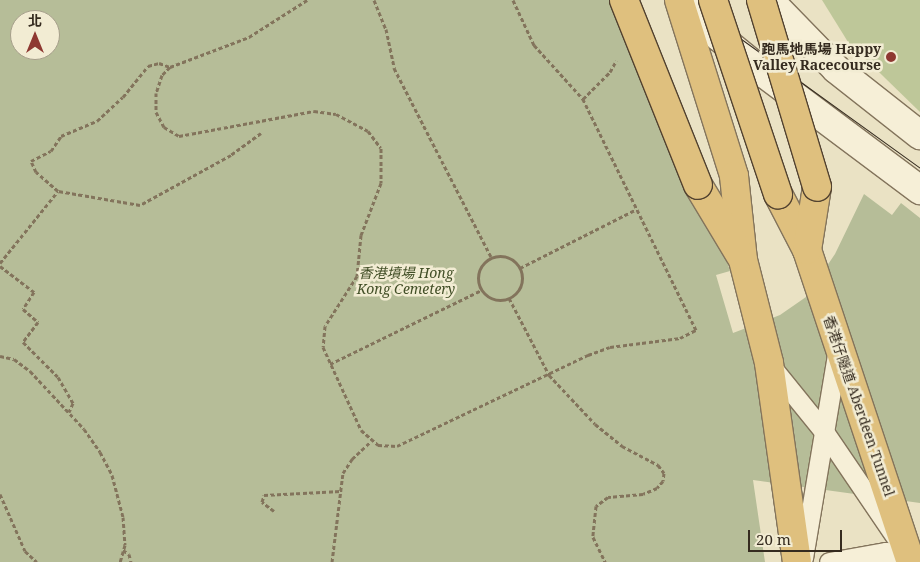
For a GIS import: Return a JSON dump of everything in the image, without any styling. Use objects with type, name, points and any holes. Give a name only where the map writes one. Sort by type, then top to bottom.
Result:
[{"type":"highway","points":[[624,0],[698,184],[743,260]]},
{"type":"highway","points":[[679,0],[734,176],[743,260],[767,356],[797,562]]},
{"type":"highway","name":"香港仔隧道 Aberdeen Tunnel","points":[[713,0],[778,194],[807,250],[836,341],[871,434],[910,560]]},
{"type":"highway","points":[[761,0],[817,187],[807,250]]},
{"type":"street","points":[[687,0],[718,36],[765,74],[920,190]]},
{"type":"street","points":[[769,0],[836,69],[920,135]]},
{"type":"lane","points":[[802,562],[826,433],[836,341]]},
{"type":"lane","points":[[767,356],[826,433],[910,560]]},
{"type":"lane","points":[[829,562],[886,552],[910,560]]},
{"type":"path","points":[[307,0],[249,37],[170,67],[162,75],[156,93],[156,112],[164,127],[179,136],[314,111],[356,122],[368,131],[381,148],[381,183],[361,235],[356,276],[325,326],[323,347],[354,420],[371,441],[387,446],[410,442],[610,347],[680,338],[696,330],[635,210],[582,99],[534,45],[513,0]]},
{"type":"path","points":[[374,0],[386,29],[394,68],[491,258]]},
{"type":"path","points":[[170,67],[159,63],[148,66],[123,97],[97,121],[61,136],[51,151],[31,161],[38,174],[58,191],[140,205],[231,155],[260,134]]},
{"type":"path","points":[[582,99],[610,72]]},
{"type":"path","points":[[58,191],[0,265],[34,292],[23,308],[38,322],[23,342],[47,363],[64,385],[73,403],[70,412]]},
{"type":"path","points":[[520,268],[635,210]]},
{"type":"path","points":[[507,257],[520,268],[522,282],[509,298],[494,299],[482,290],[480,268],[491,258],[507,257]]},
{"type":"path","points":[[329,364],[482,290]]},
{"type":"path","points":[[509,298],[549,375],[559,387],[622,446],[658,465],[664,473],[663,481],[657,488],[643,494],[608,497],[596,506],[593,537],[605,562]]},
{"type":"path","points":[[0,356],[14,359],[30,371],[70,412],[100,452],[112,475],[123,517],[123,550],[120,562]]},
{"type":"path","points":[[332,562],[340,491],[346,466],[371,441]]},
{"type":"path","points":[[274,511],[262,502],[264,494],[340,491]]},
{"type":"path","points":[[0,494],[25,551],[37,562]]},
{"type":"path","points":[[123,550],[129,554],[131,562]]},
{"type":"green space","name":"香港墳場 Hong Kong Cemetery","points":[[0,0],[617,0],[694,154],[730,271],[716,275],[733,333],[780,315],[806,297],[835,254],[864,194],[892,215],[901,203],[920,218],[920,503],[753,480],[765,562],[0,562]]},
{"type":"green space","name":"跑馬地馬場 Happy Valley Racecourse","points":[[822,0],[920,0],[920,112],[848,42]]},
{"type":"tram line","points":[[698,0],[737,36],[920,168]]},
{"type":"place","name":"跑馬地馬場 Happy Valley Racecourse","points":[[891,57]]}]
